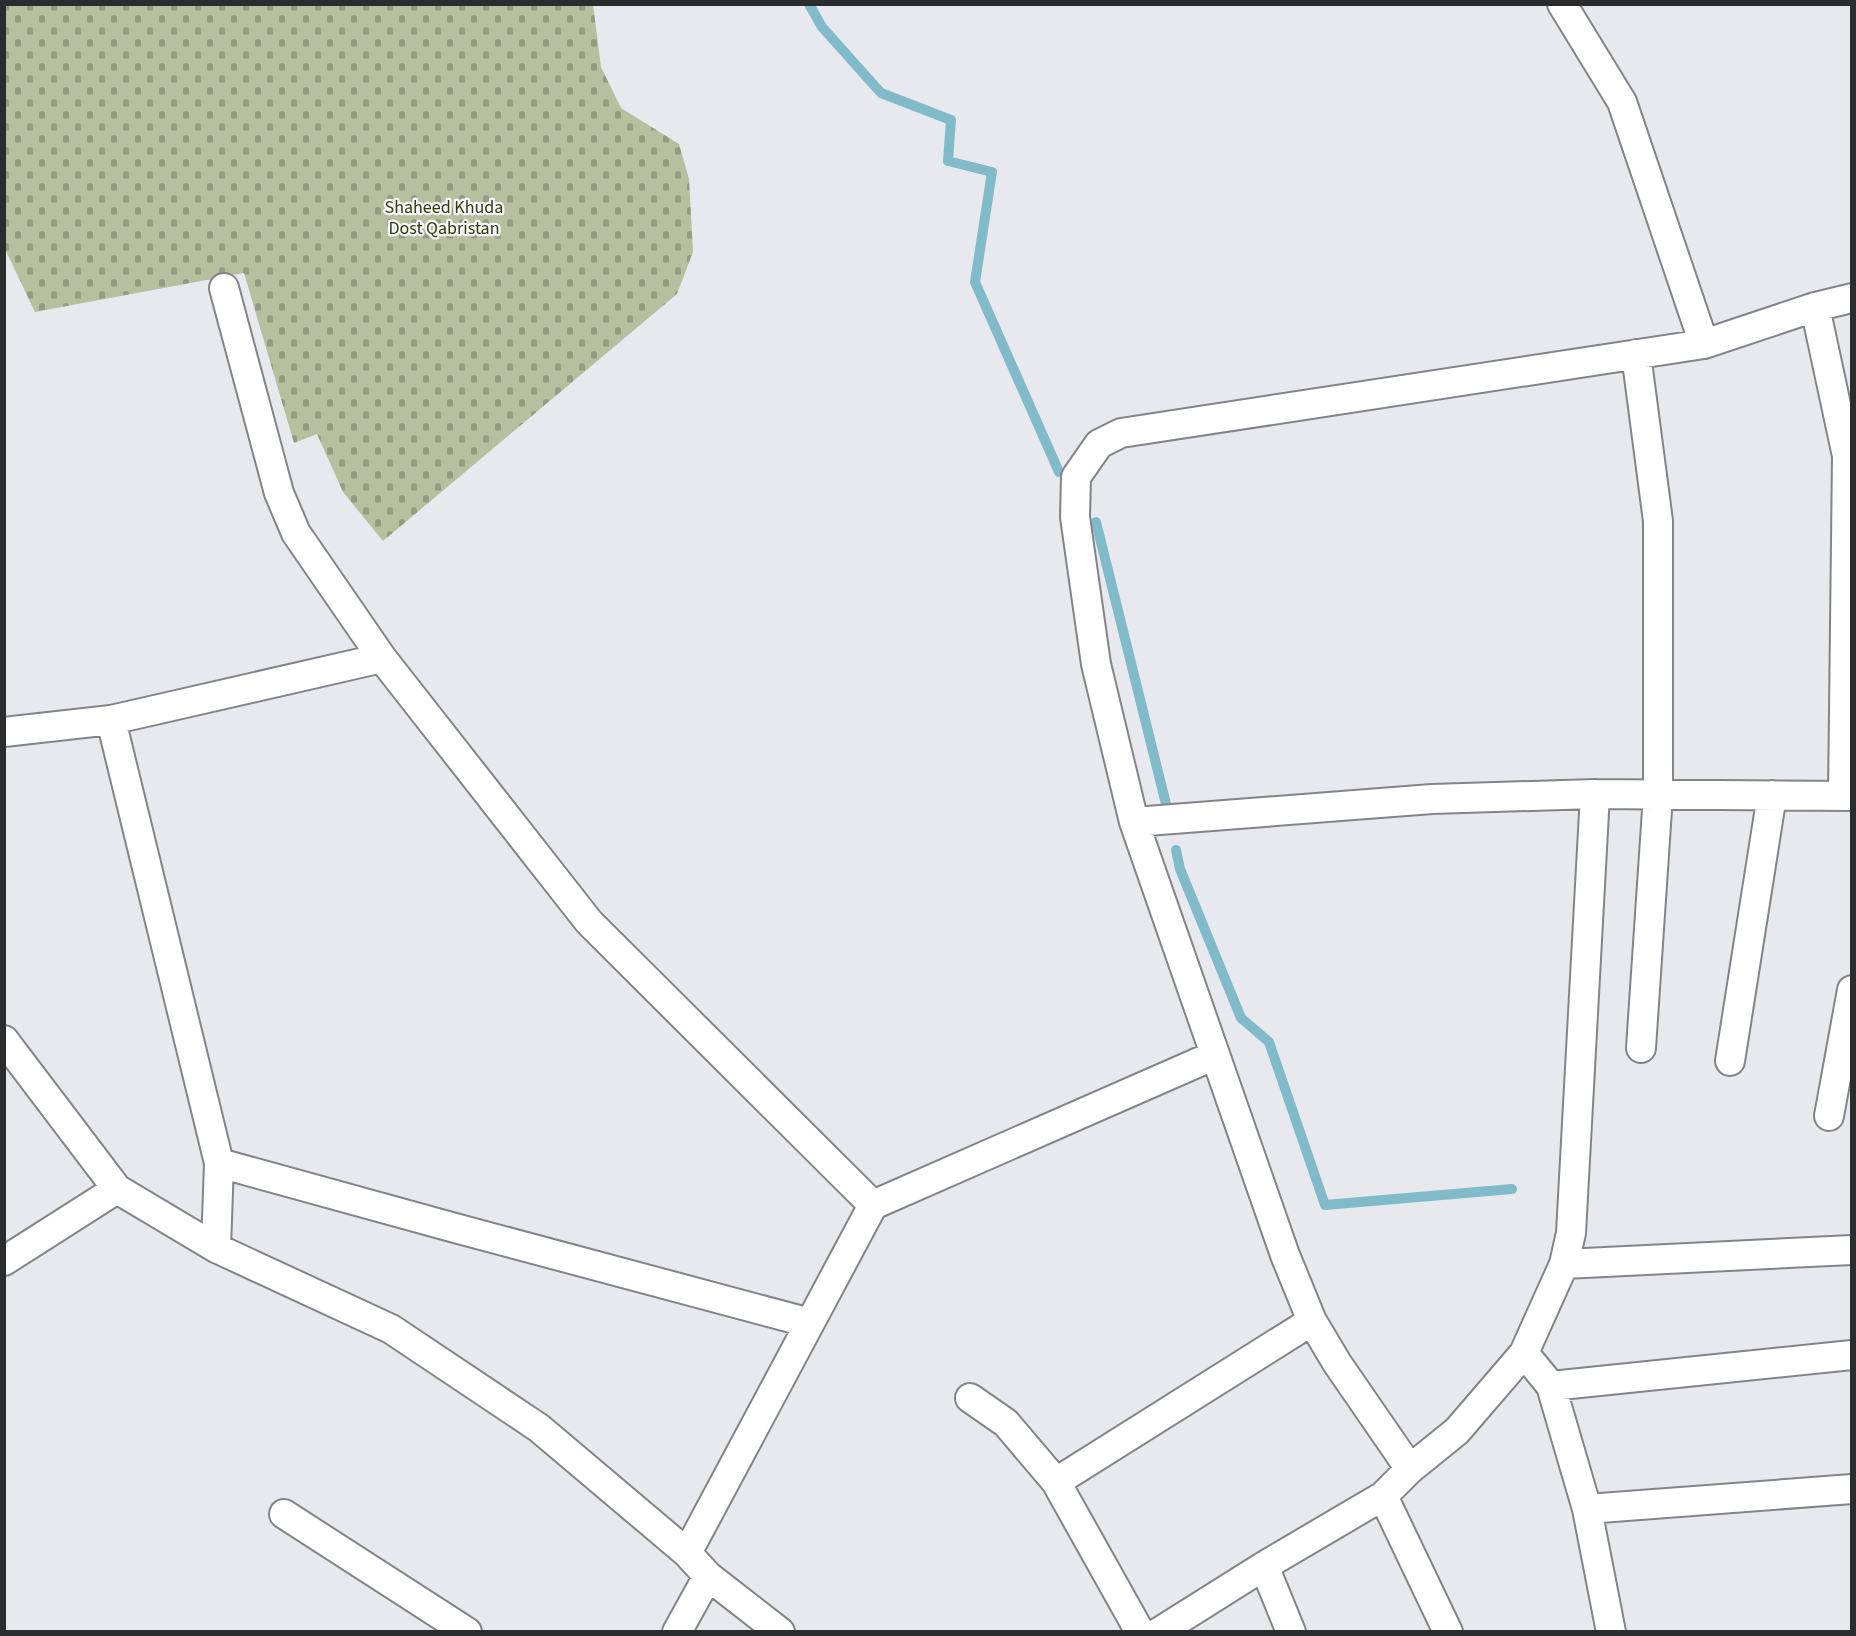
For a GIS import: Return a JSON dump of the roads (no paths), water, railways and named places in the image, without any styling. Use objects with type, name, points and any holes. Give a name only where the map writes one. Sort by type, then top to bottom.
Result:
[{"type":"street","points":[[1562,4],[1622,102],[1704,344]]},
{"type":"street","points":[[224,288],[279,493],[296,533],[382,658],[589,922],[873,1205]]},
{"type":"street","points":[[1410,1469],[1337,1363],[1312,1321],[1286,1255],[1134,822],[1096,664],[1075,517],[1076,477],[1099,444],[1121,433],[1704,344],[1815,307],[1851,298]]},
{"type":"street","points":[[1134,822],[1432,799],[1595,794],[1847,796],[1847,456],[1815,307]]},
{"type":"street","points":[[1636,354],[1658,521],[1658,795],[1641,1048]]},
{"type":"street","points":[[4,732],[111,720],[382,658]]},
{"type":"street","points":[[111,720],[219,1163],[216,1248]]},
{"type":"street","points":[[1158,1632],[1383,1496],[1410,1469],[1457,1431],[1524,1353],[1564,1264],[1571,1233],[1595,794]]},
{"type":"street","points":[[1730,1061],[1772,795]]},
{"type":"street","points":[[1829,1116],[1851,990]]},
{"type":"street","points":[[4,1040],[117,1189],[216,1248],[391,1329],[539,1428],[687,1553],[708,1576],[780,1632]]},
{"type":"street","points":[[687,1553],[873,1205],[1215,1055]]},
{"type":"street","points":[[219,1163],[810,1323]]},
{"type":"street","points":[[4,1261],[117,1189]]},
{"type":"street","points":[[1564,1264],[1851,1250]]},
{"type":"street","points":[[1056,1482],[1312,1321]]},
{"type":"street","points":[[1524,1353],[1551,1386],[1587,1509],[1611,1632]]},
{"type":"street","points":[[1551,1386],[1851,1355]]},
{"type":"street","points":[[970,1398],[1006,1423],[1056,1482],[1140,1632]]},
{"type":"street","points":[[1587,1509],[1851,1489]]},
{"type":"street","points":[[1383,1496],[1448,1632]]},
{"type":"street","points":[[284,1514],[440,1624],[467,1632]]},
{"type":"street","points":[[1264,1566],[1291,1632]]},
{"type":"street","points":[[677,1632],[708,1576]]},
{"type":"waterway","points":[[809,4],[822,27],[881,93],[951,120],[948,161],[992,172],[975,282],[1059,472]]},
{"type":"waterway","points":[[1096,522],[1167,808]]},
{"type":"waterway","points":[[1176,850],[1180,869],[1241,1018],[1269,1042],[1325,1205],[1512,1189]]},
{"type":"park label","name":"Shaheed Khuda Dost Qabristan","points":[[444,217]]}]
